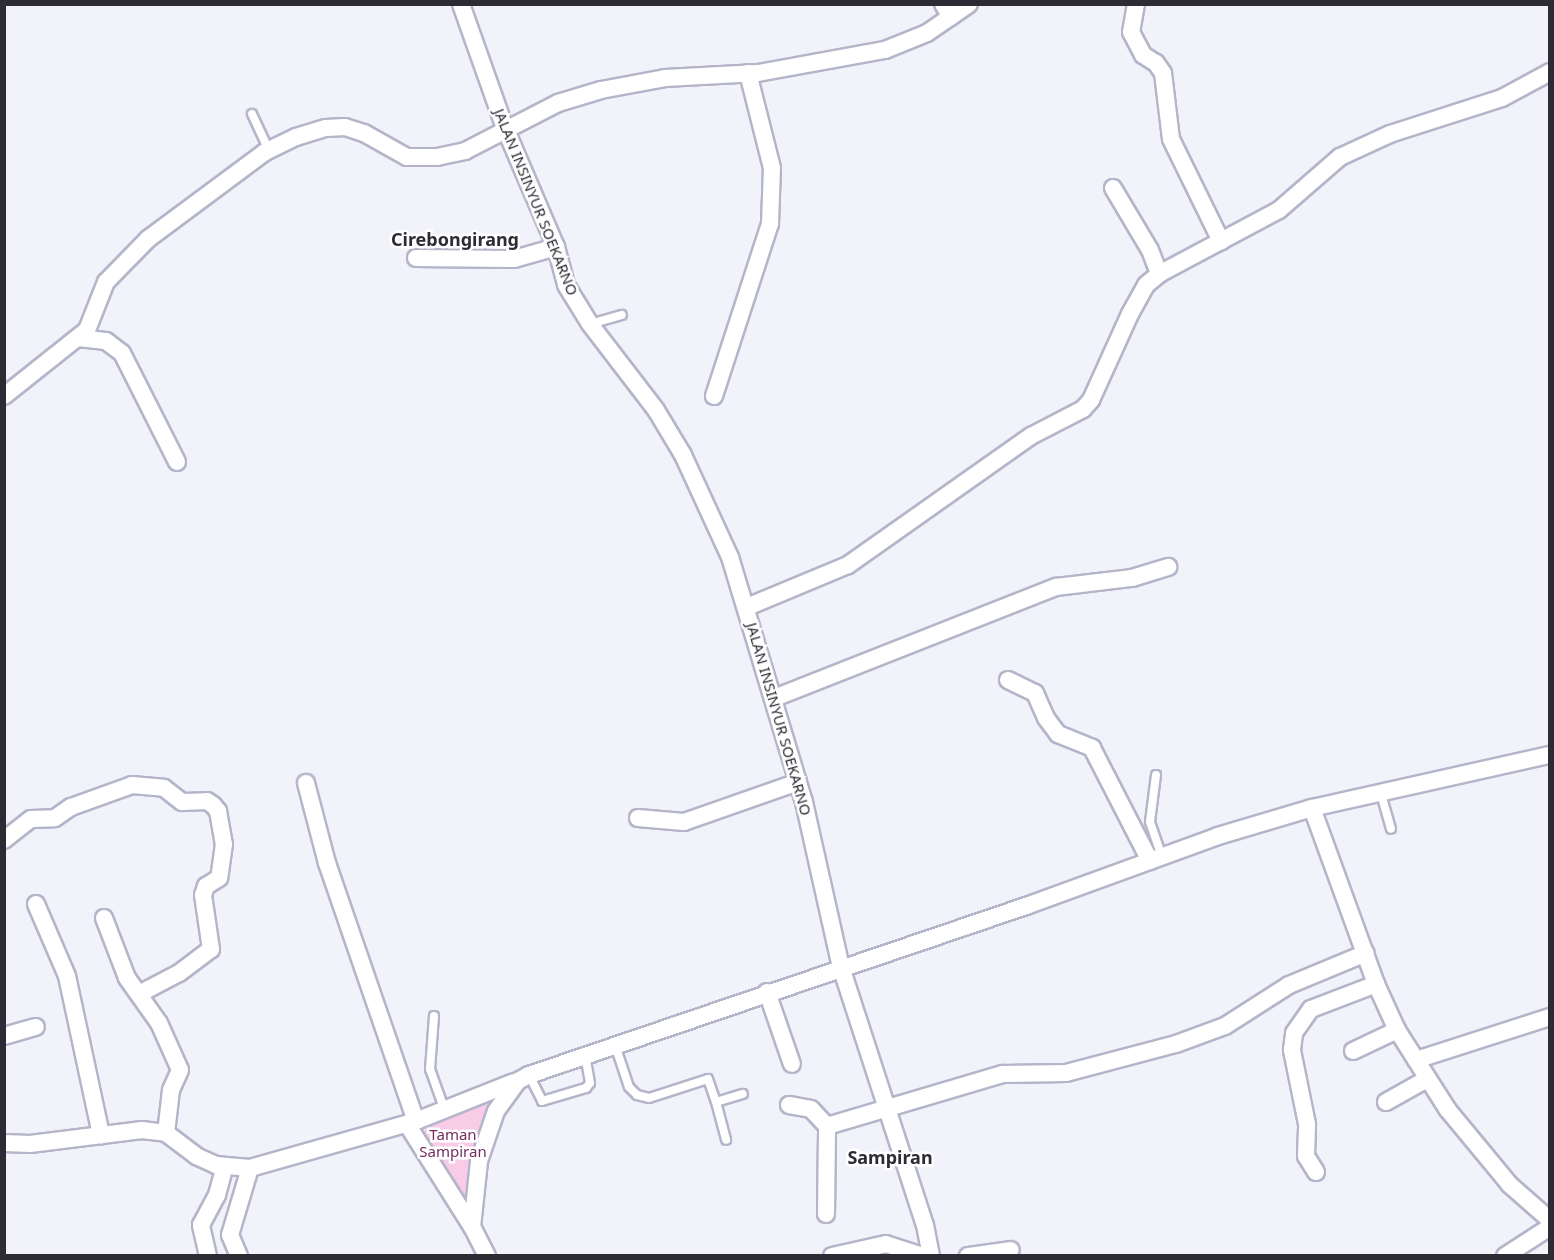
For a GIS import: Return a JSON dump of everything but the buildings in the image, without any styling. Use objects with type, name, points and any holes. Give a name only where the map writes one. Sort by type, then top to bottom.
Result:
[{"type":"street","name":"JALAN INSINYUR SOEKARNO","points":[[461,4],[505,128],[556,247],[566,285],[590,324],[656,410],[696,483],[730,556],[798,782],[842,967],[884,1106],[925,1225],[931,1256]]},
{"type":"street","points":[[4,396],[87,330],[106,282],[148,239],[269,150],[326,128],[345,127],[364,133],[407,157],[437,157],[465,151],[505,128],[558,103],[632,83],[752,73],[885,50],[927,33],[947,11],[969,4]]},
{"type":"street","points":[[1136,4],[1131,32],[1143,55],[1158,64],[1163,73],[1172,139],[1221,241]]},
{"type":"street","points":[[747,607],[848,565],[1031,436],[1083,409],[1091,400],[1130,314],[1146,285],[1159,274],[1279,210],[1340,157],[1390,134],[1502,98],[1550,72]]},
{"type":"street","points":[[714,396],[770,224],[772,168],[752,73]]},
{"type":"street","points":[[1113,188],[1150,250],[1159,274]]},
{"type":"street","points":[[416,258],[440,255],[514,259],[556,247]]},
{"type":"street","points":[[78,338],[106,341],[122,352],[177,462]]},
{"type":"street","points":[[774,698],[1056,587],[1132,578],[1168,567]]},
{"type":"street","points":[[1008,680],[1035,693],[1046,718],[1058,734],[1092,748],[1156,859]]},
{"type":"street","points":[[4,1143],[30,1144],[142,1130],[166,1133],[196,1156],[224,1168],[250,1168],[445,1112],[523,1078],[615,1044],[1312,808],[1550,755]]},
{"type":"street","points":[[638,818],[684,822],[798,782]]},
{"type":"street","points":[[306,783],[327,863],[412,1122],[487,1256]]},
{"type":"street","points":[[4,840],[31,819],[55,818],[71,807],[132,785],[164,788],[182,802],[207,801],[213,805],[218,811],[224,843],[219,878],[206,886],[203,895],[211,949],[179,973],[139,994]]},
{"type":"street","points":[[1312,808],[1376,984],[1397,1030],[1427,1079],[1510,1185],[1550,1220]]},
{"type":"street","points":[[36,904],[67,976],[101,1136]]},
{"type":"street","points":[[104,918],[128,978],[159,1023],[180,1070],[171,1090],[166,1133]]},
{"type":"street","points":[[827,1126],[884,1106],[1003,1074],[1066,1073],[1176,1044],[1225,1026],[1289,985],[1366,953]]},
{"type":"street","points":[[1316,1172],[1306,1156],[1308,1124],[1292,1050],[1294,1033],[1311,1009],[1376,984]]},
{"type":"street","points":[[767,992],[792,1064]]},
{"type":"street","points":[[1416,1060],[1550,1017]]},
{"type":"street","points":[[4,1036],[36,1027]]},
{"type":"street","points":[[1353,1051],[1397,1030]]},
{"type":"street","points":[[472,1227],[475,1188],[486,1135],[501,1103],[523,1078]]},
{"type":"street","points":[[1386,1102],[1427,1079]]},
{"type":"street","points":[[789,1105],[812,1109],[827,1126],[826,1214]]},
{"type":"street","points":[[208,1256],[201,1225],[218,1195],[224,1168]]},
{"type":"street","points":[[239,1256],[230,1235],[250,1168]]},
{"type":"street","points":[[1505,1256],[1550,1227]]},
{"type":"street","points":[[832,1256],[886,1244],[922,1256]]},
{"type":"street","points":[[968,1256],[1011,1250]]},
{"type":"lane","points":[[252,114],[269,150]]},
{"type":"lane","points":[[590,324],[622,315]]},
{"type":"lane","points":[[1156,775],[1150,822],[1156,859]]},
{"type":"lane","points":[[1381,794],[1391,829]]},
{"type":"lane","points":[[434,1016],[430,1069],[445,1112]]},
{"type":"lane","points":[[615,1044],[629,1087],[637,1095],[649,1098],[708,1080],[726,1140]]},
{"type":"lane","points":[[523,1078],[542,1101],[585,1088],[590,1083],[585,1055]]},
{"type":"lane","points":[[716,1102],[743,1094]]},
{"type":"green space","name":"Taman Sampiran","points":[[485,1104],[489,1108],[466,1205],[422,1134],[426,1128]]},
{"type":"district","name":"Cirebongirang","points":[[455,239]]},
{"type":"district","name":"Sampiran","points":[[890,1157]]}]
